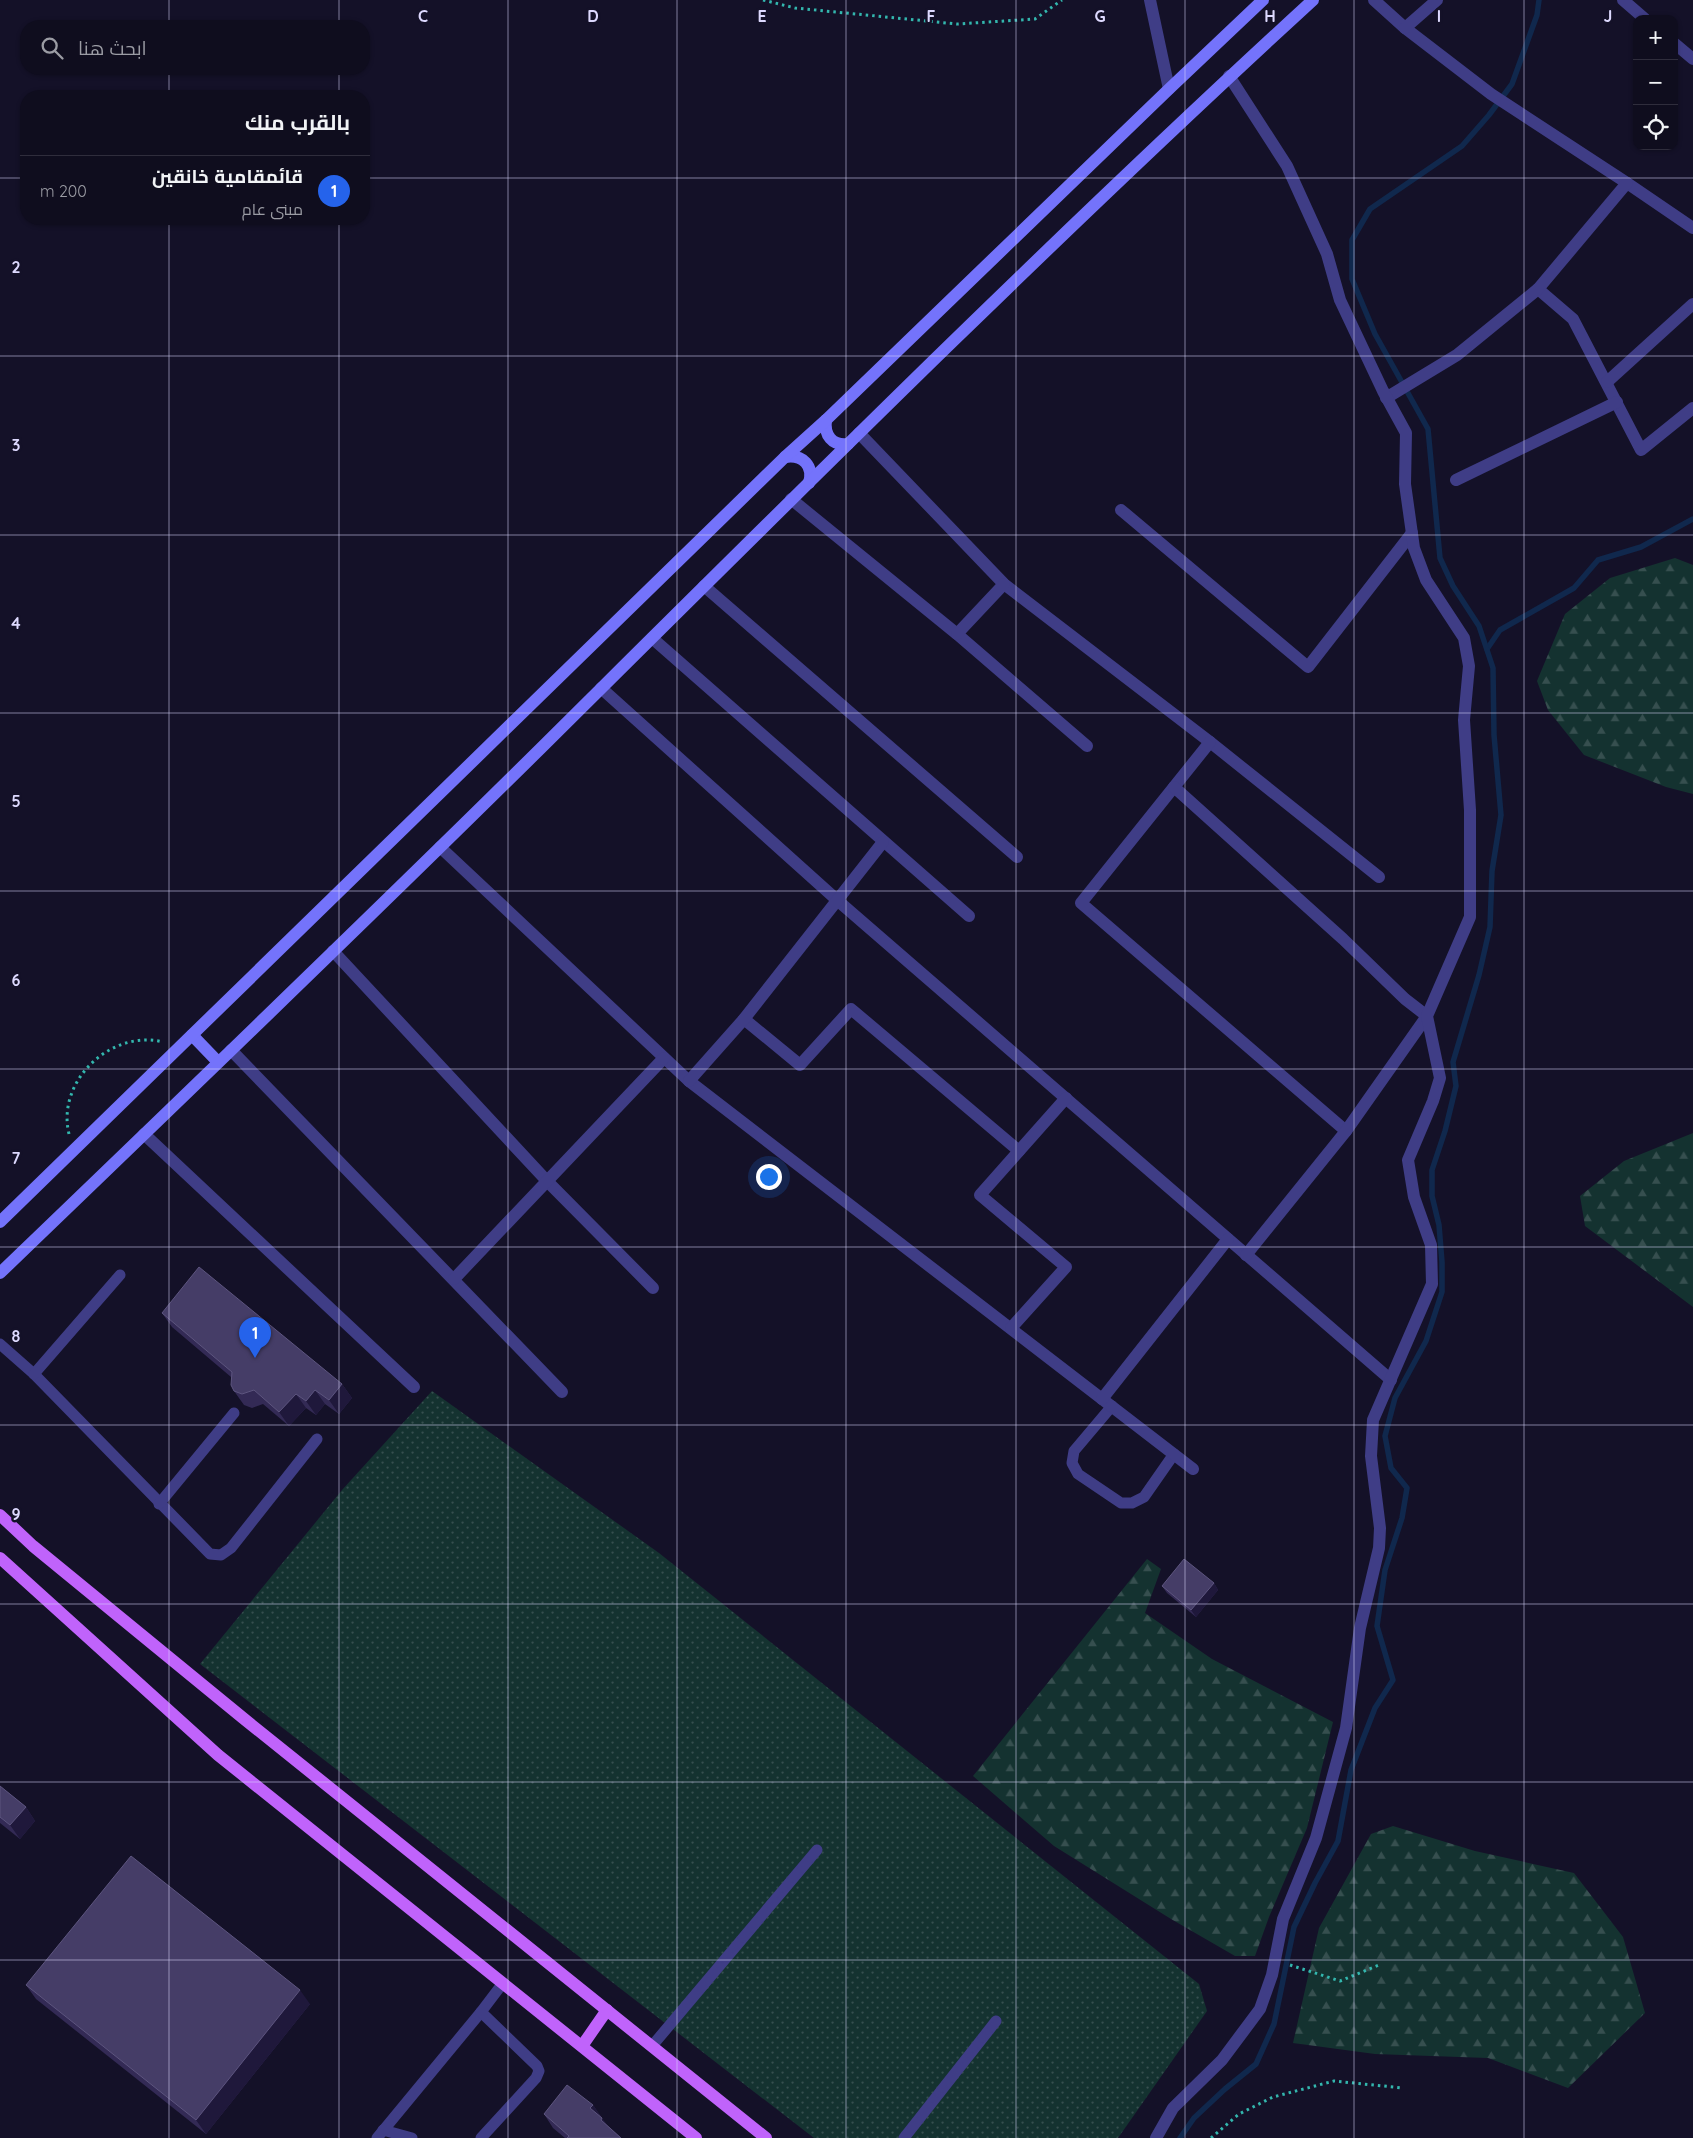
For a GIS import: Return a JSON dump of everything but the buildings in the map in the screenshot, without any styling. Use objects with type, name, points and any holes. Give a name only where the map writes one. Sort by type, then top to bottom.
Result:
[{"type":"main road","points":[[0,1222],[784,457],[826,420],[1169,89],[1264,0]]},
{"type":"main road","points":[[0,1273],[440,847],[791,499],[809,484],[859,433],[1173,128],[1312,0]]},
{"type":"main road","points":[[826,420],[827,434],[831,440],[848,444]]},
{"type":"main road","points":[[784,457],[800,457],[806,462],[811,476],[809,484]]},
{"type":"main road","points":[[192,1035],[218,1062]]},
{"type":"main road","points":[[0,1515],[33,1546],[243,1718],[766,2138]]},
{"type":"main road","points":[[0,1558],[218,1755],[696,2138]]},
{"type":"main road","points":[[582,2046],[607,2010]]},
{"type":"street","points":[[1150,0],[1169,89]]},
{"type":"street","points":[[1374,0],[1405,28],[1491,94],[1689,226],[1693,212]]},
{"type":"street","points":[[1405,28],[1437,0]]},
{"type":"street","points":[[1623,0],[1640,15]]},
{"type":"street","points":[[1678,46],[1693,59]]},
{"type":"street","points":[[1230,76],[1287,166],[1328,254],[1340,300],[1406,433],[1405,484],[1414,548],[1426,580],[1464,638],[1470,666],[1464,720],[1470,810],[1470,918],[1427,1016],[1346,1131],[1246,1255]]},
{"type":"street","points":[[1389,396],[1458,355],[1538,289],[1627,183]]},
{"type":"street","points":[[1538,289],[1573,319],[1641,450],[1693,408]]},
{"type":"street","points":[[1607,382],[1693,304]]},
{"type":"street","points":[[1456,480],[1617,402]]},
{"type":"street","points":[[859,433],[1004,584],[1210,742],[1379,877]]},
{"type":"street","points":[[791,499],[956,634],[1087,746]]},
{"type":"street","points":[[1121,510],[1308,667],[1412,533]]},
{"type":"street","points":[[956,634],[1004,584]]},
{"type":"street","points":[[704,586],[1018,857]]},
{"type":"street","points":[[652,638],[969,916]]},
{"type":"street","points":[[601,688],[837,900],[1391,1380]]},
{"type":"street","points":[[1210,742],[1081,903],[1346,1131]]},
{"type":"street","points":[[1156,2138],[1173,2108],[1222,2060],[1260,2009],[1272,1975],[1283,1919],[1316,1838],[1346,1728],[1360,1628],[1379,1548],[1380,1528],[1371,1456],[1373,1420],[1432,1284],[1431,1245],[1414,1197],[1408,1160],[1433,1101],[1440,1078],[1427,1016],[1405,1000],[1342,939],[1174,787]]},
{"type":"street","points":[[689,1081],[744,1019],[883,842]]},
{"type":"street","points":[[440,847],[689,1081],[1193,1469]]},
{"type":"street","points":[[333,951],[547,1181],[653,1288]]},
{"type":"street","points":[[744,1019],[800,1065],[851,1009],[1019,1151]]},
{"type":"street","points":[[231,1050],[562,1392]]},
{"type":"street","points":[[454,1279],[664,1058]]},
{"type":"street","points":[[1011,1328],[1066,1267],[980,1195],[1066,1098]]},
{"type":"street","points":[[144,1134],[414,1387]]},
{"type":"street","points":[[1107,1402],[1228,1239]]},
{"type":"lane","points":[[34,1374],[120,1275]]},
{"type":"lane","points":[[0,1344],[34,1374],[210,1554],[221,1555],[232,1548],[317,1439]]},
{"type":"lane","points":[[1107,1402],[1074,1451],[1072,1462],[1078,1474],[1121,1503],[1132,1503],[1144,1497],[1174,1454]]},
{"type":"lane","points":[[160,1504],[234,1413]]},
{"type":"lane","points":[[652,2046],[817,1850]]},
{"type":"lane","points":[[380,2134],[503,1983]]},
{"type":"lane","points":[[481,2012],[537,2066],[539,2071],[536,2078],[481,2138]]},
{"type":"lane","points":[[904,2138],[996,2021]]},
{"type":"lane","points":[[380,2134],[412,2138]]},
{"type":"path","points":[[763,0],[795,8],[957,24],[1036,19],[1062,0]]},
{"type":"path","points":[[73,1151],[67,1128],[70,1100],[82,1074],[91,1063],[115,1047],[129,1042],[157,1040],[181,1046]]},
{"type":"path","points":[[1303,1969],[1340,1981],[1379,1965]]},
{"type":"path","points":[[1211,2138],[1239,2114],[1273,2097],[1334,2081],[1403,2088]]},
{"type":"green space","points":[[1675,558],[1693,565],[1693,794],[1666,787],[1584,755],[1548,710],[1537,681],[1565,614],[1610,578]]},
{"type":"green space","points":[[1693,1133],[1693,1307],[1585,1226],[1580,1196],[1624,1161]]},
{"type":"green space","points":[[432,1391],[659,1553],[1199,1984],[1207,2011],[1118,2138],[814,2138],[200,1664],[342,1490]]},
{"type":"green space","points":[[1147,1559],[1161,1569],[1145,1613],[1212,1659],[1333,1722],[1307,1828],[1269,1917],[1255,1956],[1235,1956],[1171,1919],[1054,1846],[973,1776]]},
{"type":"green space","points":[[1393,1826],[1475,1851],[1574,1873],[1623,1937],[1645,2013],[1568,2088],[1488,2058],[1375,2054],[1293,2043],[1319,1928],[1371,1834]]},
{"type":"waterway","points":[[1180,2138],[1194,2118],[1225,2089],[1256,2064],[1274,2024],[1294,1927],[1338,1841],[1351,1770],[1375,1708],[1393,1680],[1377,1626],[1385,1570],[1402,1518],[1407,1488],[1391,1468],[1385,1436],[1395,1398],[1426,1341],[1442,1292],[1439,1225],[1432,1196],[1432,1170],[1445,1131],[1456,1086],[1453,1062],[1479,975],[1490,927],[1492,871],[1501,815],[1494,735],[1493,668],[1479,626],[1453,586],[1440,558],[1428,429],[1375,334],[1352,279],[1352,240],[1370,209],[1462,146],[1489,115],[1512,84],[1537,15],[1539,0]]},
{"type":"waterway","points":[[1487,649],[1500,630],[1574,588],[1598,560],[1641,547],[1693,519]]},
{"type":"place","name":"قائمقامية خانقين","points":[[255,1358]]}]
